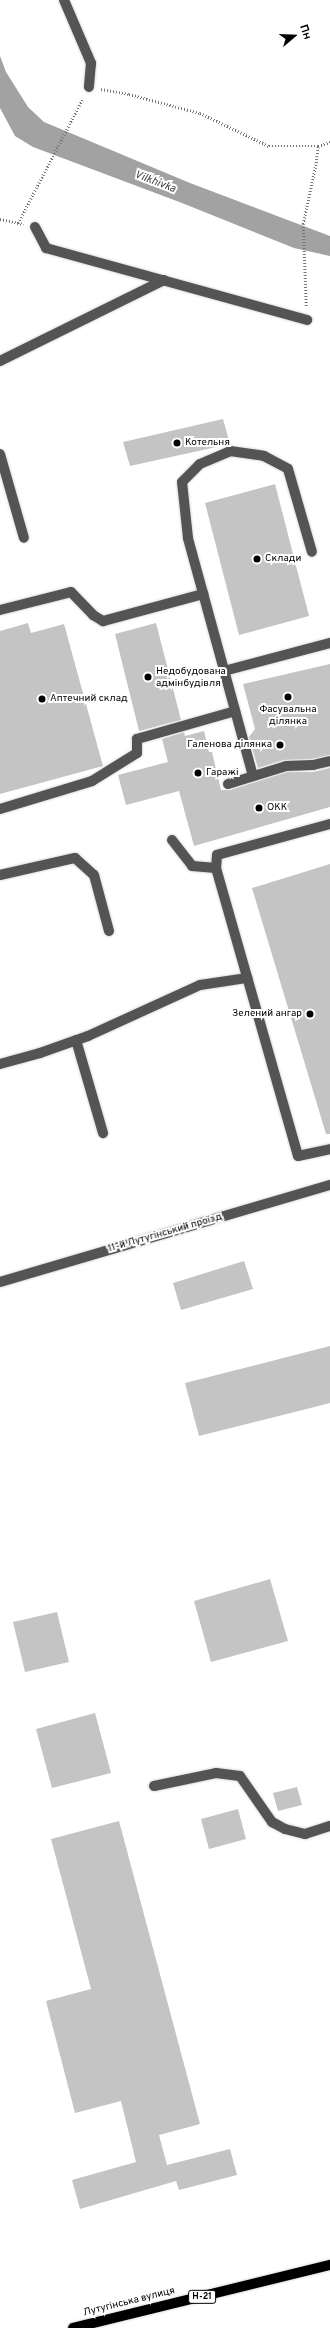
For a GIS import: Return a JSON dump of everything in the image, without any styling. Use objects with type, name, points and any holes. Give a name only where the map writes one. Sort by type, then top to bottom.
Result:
[{"type":"main road","name":"Лутугінська вулиця","points":[[73,2328],[330,2265]]},
{"type":"street","points":[[64,0],[91,63],[89,87]]},
{"type":"street","points":[[35,227],[46,248],[307,320]]},
{"type":"street","points":[[0,361],[164,280]]},
{"type":"street","points":[[253,776],[188,538],[182,482],[200,464],[230,451],[264,456],[288,469],[312,552]]},
{"type":"street","points":[[0,454],[24,538]]},
{"type":"street","points":[[0,610],[71,592],[93,615],[102,621],[203,594]]},
{"type":"street","points":[[224,671],[330,643]]},
{"type":"street","points":[[0,809],[92,781],[137,753],[136,739],[235,712]]},
{"type":"street","points":[[228,784],[286,766],[313,765],[330,761]]},
{"type":"street","points":[[330,824],[217,855],[216,868],[298,1156],[330,1149]]},
{"type":"street","points":[[172,840],[192,866],[216,868]]},
{"type":"street","points":[[0,875],[75,858],[94,875],[109,931]]},
{"type":"street","points":[[0,1064],[40,1053],[76,1040],[200,985],[248,978]]},
{"type":"street","points":[[76,1040],[103,1133]]},
{"type":"street","name":"11-й Лутугінський проїзд","points":[[0,1282],[330,1185]]},
{"type":"street","points":[[154,1786],[216,1773],[240,1776],[272,1822],[285,1829],[304,1834],[330,1826]]},
{"type":"path","points":[[18,223],[70,120],[89,87],[129,94],[200,113],[269,146],[318,146],[330,142]]},
{"type":"path","points":[[307,320],[302,224],[316,163],[318,146]]},
{"type":"path","points":[[0,219],[35,227]]},
{"type":"water","name":"Vilkhivka","points":[[0,56],[6,72],[28,107],[44,122],[190,183],[330,236],[330,256],[294,248],[182,203],[33,147],[15,136],[0,108]]},
{"type":"building","name":"Котельня","points":[[223,419],[230,444],[130,466],[123,442]]},
{"type":"building","name":"Склади","points":[[275,484],[309,616],[239,635],[205,503]]},
{"type":"building","name":"Аптечний склад","points":[[28,623],[31,633],[64,624],[103,766],[0,794],[0,631]]},
{"type":"building","name":"Недобудована адмінбудівля","points":[[156,623],[181,720],[139,731],[115,634]]},
{"type":"building","points":[[330,664],[330,755],[312,759],[284,760],[258,768],[249,737],[255,729],[243,684]]},
{"type":"building","points":[[204,731],[209,752],[212,752],[221,790],[230,790],[287,772],[313,772],[330,768],[330,807],[194,846],[179,791],[126,805],[118,775],[168,762],[162,739],[184,732],[185,736]]},
{"type":"building","name":"Зелений ангар","points":[[330,864],[330,1134],[326,1134],[252,888]]},
{"type":"building","points":[[244,1261],[253,1289],[181,1310],[173,1283]]},
{"type":"building","points":[[330,1346],[330,1403],[199,1436],[185,1383]]},
{"type":"building","points":[[270,1579],[288,1641],[211,1662],[194,1601]]},
{"type":"building","points":[[57,1612],[69,1662],[25,1672],[13,1622]]},
{"type":"building","points":[[95,1713],[111,1773],[52,1788],[36,1729]]},
{"type":"building","points":[[297,1787],[302,1805],[278,1811],[273,1793]]},
{"type":"building","points":[[238,1809],[246,1839],[209,1849],[201,1819]]},
{"type":"building","points":[[119,1821],[200,2124],[159,2135],[167,2165],[230,2149],[237,2175],[179,2190],[176,2181],[80,2209],[72,2180],[136,2162],[121,2101],[75,2113],[46,2001],[91,1989],[51,1839]]},
{"type":"place","name":"Котельня","points":[[177,443]]},
{"type":"place","name":"Склади","points":[[257,559]]},
{"type":"place","name":"Недобудована адмінбудівля","points":[[148,677]]},
{"type":"place","name":"Фасувальна ділянка","points":[[288,697]]},
{"type":"place","name":"Аптечний склад","points":[[42,699]]},
{"type":"place","name":"Галенова ділянка","points":[[280,745]]},
{"type":"place","name":"Гаражі","points":[[198,773]]},
{"type":"place","name":"ОКК","points":[[259,808]]},
{"type":"place","name":"Зелений ангар","points":[[310,1014]]}]
